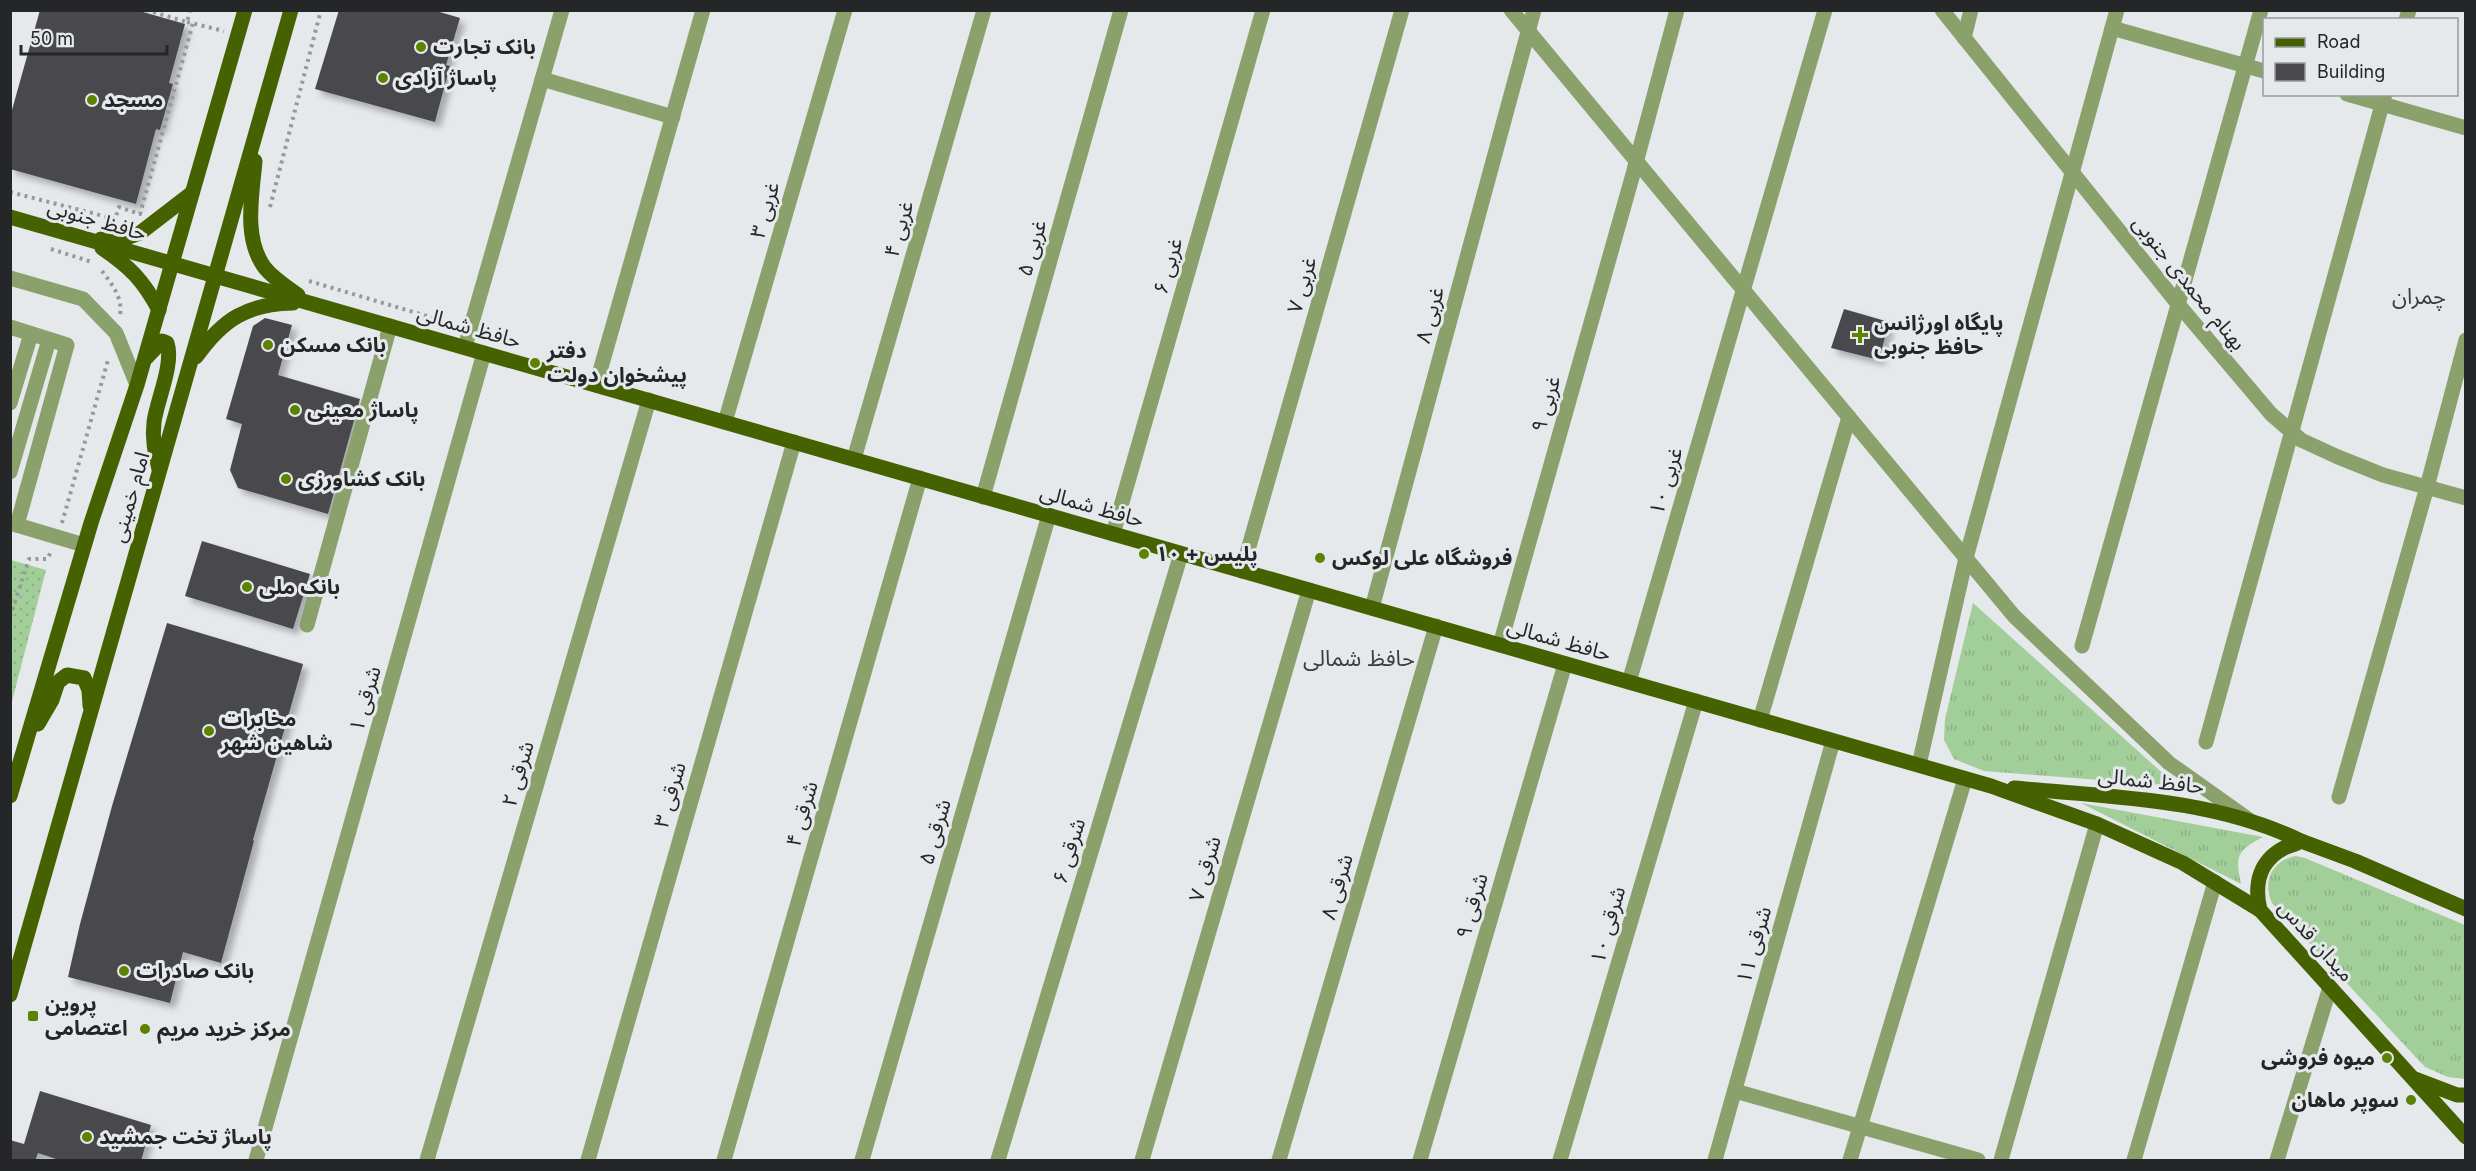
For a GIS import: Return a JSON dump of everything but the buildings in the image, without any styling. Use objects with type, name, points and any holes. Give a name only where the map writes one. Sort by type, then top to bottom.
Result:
[{"type":"main road","name":"امام خمینی","points":[[10,796],[84,545],[145,359],[245,10]]},
{"type":"main road","name":"امام خمینی","points":[[10,995],[291,10]]},
{"type":"main road","points":[[260,122],[251,211],[251,234],[255,251],[275,278],[308,302]]},
{"type":"main road","points":[[89,240],[129,237],[140,233],[192,193]]},
{"type":"main road","name":"حافظ جنوبی","points":[[10,217],[216,276]]},
{"type":"main road","points":[[89,240],[118,259],[144,283],[159,310]]},
{"type":"main road","name":"حافظ شمالی","points":[[216,276],[1991,786],[2097,824],[2183,863],[2260,910]]},
{"type":"main road","points":[[190,364],[222,326],[252,308],[269,304],[308,302]]},
{"type":"main road","points":[[145,359],[162,341],[167,343],[169,355],[154,422],[152,442],[159,469]]},
{"type":"main road","points":[[24,747],[52,700],[58,682],[67,675],[84,678],[89,690],[90,715]]},
{"type":"main road","name":"حافظ شمالی","points":[[1991,786],[2162,802],[2215,810],[2272,827],[2301,841]]},
{"type":"main road","points":[[2301,841],[2465,904]]},
{"type":"main road","name":"میدان قدس","points":[[2301,841],[2272,856],[2263,867],[2258,881],[2257,896],[2260,910],[2412,1078],[2457,1095],[2466,1095]]},
{"type":"main road","points":[[2412,1078],[2466,1137]]},
{"type":"street","points":[[465,347],[562,10]]},
{"type":"street","points":[[596,385],[703,10]]},
{"type":"street","name":"۳ غربی","points":[[725,422],[845,10]]},
{"type":"street","name":"۴ غربی","points":[[854,459],[984,10]]},
{"type":"street","name":"۵ غربی","points":[[983,496],[1121,10]]},
{"type":"street","name":"۶ غربی","points":[[1113,534],[1263,10]]},
{"type":"street","name":"۷ غربی","points":[[1242,571],[1402,10]]},
{"type":"street","points":[[1511,10],[1635,169],[1744,291],[2014,616],[2169,763],[2248,819]]},
{"type":"street","points":[[1528,33],[1534,10]]},
{"type":"street","points":[[1635,169],[1677,10]]},
{"type":"street","points":[[1744,291],[1825,10]]},
{"type":"street","name":"بهنام محمدی جنوبی","points":[[1942,10],[2245,385],[2291,431],[2301,440],[2383,475],[2466,498]]},
{"type":"street","points":[[1964,38],[1971,10]]},
{"type":"street","points":[[1919,765],[1966,558],[2117,10]]},
{"type":"street","points":[[2082,646],[2261,10]]},
{"type":"street","points":[[2112,28],[2263,70]]},
{"type":"street","name":"۸ غربی","points":[[1372,608],[1528,33]]},
{"type":"street","points":[[542,79],[673,117]]},
{"type":"street","points":[[2359,96],[2384,100],[2466,128]]},
{"type":"street","points":[[2206,742],[2384,100]]},
{"type":"street","name":"۹ غربی","points":[[1500,645],[1635,169]]},
{"type":"street","points":[[10,278],[83,299],[116,333],[137,385]]},
{"type":"street","name":"۱۰ غربی","points":[[1629,682],[1744,291]]},
{"type":"street","points":[[307,625],[390,326]]},
{"type":"street","points":[[11,331],[31,334],[67,345],[14,524],[84,545]]},
{"type":"street","points":[[10,403],[31,334]]},
{"type":"street","points":[[10,472],[49,340]]},
{"type":"street","points":[[2339,797],[2466,340]]},
{"type":"street","name":"۱ شرقی","points":[[256,1161],[484,353]]},
{"type":"street","name":"۲ شرقی","points":[[427,1161],[649,400]]},
{"type":"street","points":[[1761,720],[1849,417]]},
{"type":"street","name":"۳ شرقی","points":[[588,1161],[794,442]]},
{"type":"street","name":"۴ شرقی","points":[[724,1161],[920,478]]},
{"type":"street","name":"۵ شرقی","points":[[862,1161],[1049,515]]},
{"type":"street","name":"۶ شرقی","points":[[998,1161],[1181,554]]},
{"type":"street","name":"۷ شرقی","points":[[1142,1161],[1309,590]]},
{"type":"street","name":"۸ شرقی","points":[[1279,1161],[1436,627]]},
{"type":"street","name":"شرقی ۹","points":[[1420,1161],[1565,664]]},
{"type":"street","name":"شرقی ۱۰","points":[[1560,1161],[1696,701]]},
{"type":"street","name":"۱۱ شرقی","points":[[1715,1161],[1833,741]]},
{"type":"street","points":[[1850,1161],[1965,779]]},
{"type":"street","points":[[2001,1161],[2097,824]]},
{"type":"street","points":[[2134,1161],[2215,882]]},
{"type":"street","points":[[2277,1161],[2330,987]]},
{"type":"street","points":[[1735,1090],[1978,1161]]},
{"type":"path","points":[[146,10],[187,22],[190,10]]},
{"type":"path","points":[[267,218],[321,10]]},
{"type":"path","points":[[10,192],[115,219],[119,207],[140,213],[192,23]]},
{"type":"path","points":[[10,617],[28,559],[47,559],[58,538],[116,333],[121,307],[114,288],[98,264],[43,246]]},
{"type":"path","points":[[302,279],[447,322]]},
{"type":"green space","points":[[10,560],[46,570],[11,705]]},
{"type":"green space","points":[[1973,603],[2177,786],[1984,771],[1954,759],[1944,740],[1945,719]]},
{"type":"green space","points":[[2081,803],[2263,837],[2248,846],[2240,855],[2238,866],[2241,884]]},
{"type":"green space","points":[[2296,856],[2465,925],[2465,1079],[2448,1077],[2425,1067],[2272,903],[2268,887],[2271,873],[2281,862]]},
{"type":"place","name":"بانک تجارت","points":[[421,47]]},
{"type":"place","name":"پاساژ آزادی","points":[[383,78]]},
{"type":"place","name":"مسجد","points":[[92,100]]},
{"type":"place","name":"پایگاه اورژانس حافظ جنوبی","points":[[1860,335]]},
{"type":"place","name":"بانک مسکن","points":[[268,345]]},
{"type":"place","name":"دفتر پیشخوان دولت","points":[[535,363]]},
{"type":"place","name":"پاساژ معینی","points":[[295,410]]},
{"type":"place","name":"بانک کشاورزی","points":[[286,479]]},
{"type":"place","name":"پلیس + ۱۰","points":[[1144,554]]},
{"type":"place","name":"فروشگاه علی لوکس","points":[[1320,558]]},
{"type":"place","name":"بانک ملی","points":[[247,587]]},
{"type":"place","name":"مخابرات شاهین شهر","points":[[209,731]]},
{"type":"place","name":"بانک صادرات","points":[[124,971]]},
{"type":"place","name":"پروین اعتصامی","points":[[33,1016]]},
{"type":"place","name":"مرکز خرید مریم","points":[[145,1029]]},
{"type":"place","name":"میوه فروشی","points":[[2387,1058]]},
{"type":"place","name":"سوپر ماهان","points":[[2411,1100]]},
{"type":"place","name":"پاساژ تخت جمشید","points":[[87,1137]]},
{"type":"district","name":"چمران","points":[[2419,296]]},
{"type":"district","name":"حافظ شمالی","points":[[1359,658]]}]
